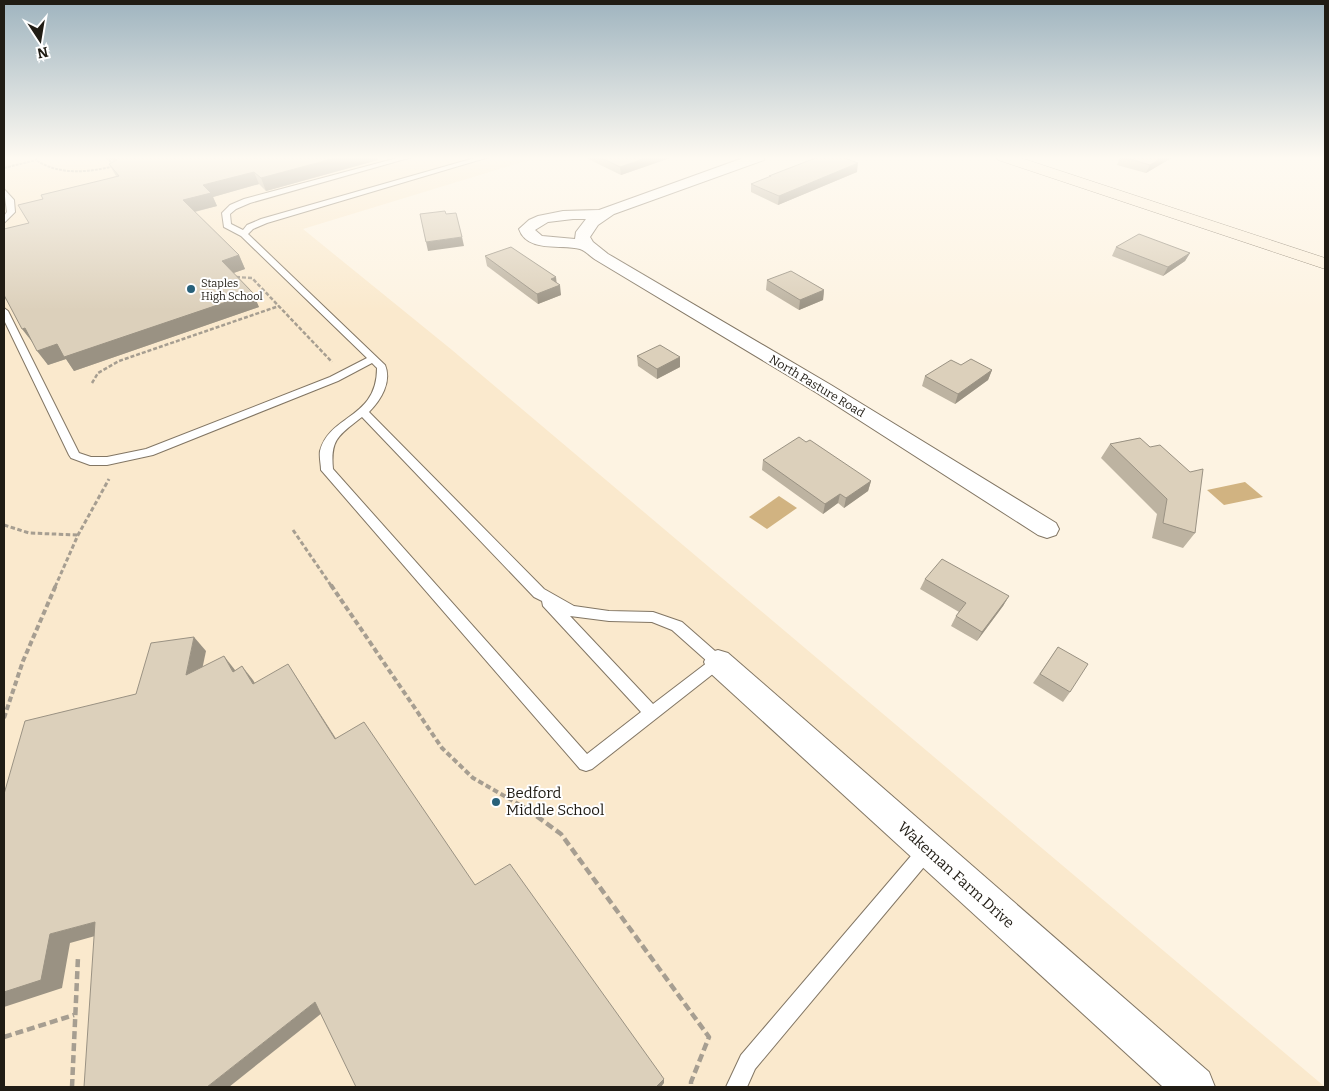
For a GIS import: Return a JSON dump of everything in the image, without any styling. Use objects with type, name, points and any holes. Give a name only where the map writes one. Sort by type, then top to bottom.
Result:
[{"type":"street","name":"North Pasture Road","points":[[621,208],[592,220],[582,237],[586,245],[602,257],[824,389],[1047,530]]},
{"type":"street","points":[[1156,208],[1325,264]]},
{"type":"street","name":"North Pasture Road","points":[[586,245],[539,240],[529,234],[527,230],[538,222],[562,215],[602,215]]},
{"type":"street","name":"Wakeman Farm Drive","points":[[718,662],[1194,1087]]},
{"type":"lane","points":[[4,221],[11,212],[11,208]]},
{"type":"lane","points":[[232,208],[226,213],[227,225],[244,234],[382,367],[384,380],[379,393],[363,412],[338,432],[326,451],[327,470],[586,764],[718,662],[677,626],[653,617],[609,616],[571,611],[539,593]]},
{"type":"lane","points":[[244,234],[250,227],[264,221],[309,208]]},
{"type":"lane","points":[[4,311],[75,455],[90,461],[126,458],[149,452],[334,379],[373,358]]},
{"type":"lane","points":[[363,412],[539,593],[652,713]]},
{"type":"lane","points":[[736,1087],[748,1062],[928,849]]},
{"type":"path","points":[[236,277],[252,278],[335,365],[351,370]]},
{"type":"path","points":[[92,383],[98,373],[119,361],[279,306]]},
{"type":"path","points":[[4,718],[23,661],[78,535],[105,484],[126,458]]},
{"type":"path","points":[[4,525],[29,533],[78,535]]},
{"type":"path","points":[[293,530],[442,748],[473,778],[520,804],[560,834],[709,1037],[691,1082],[691,1087]]},
{"type":"path","points":[[72,1087],[78,957]]},
{"type":"path","points":[[4,1038],[74,1015]]},
{"type":"shaded area","name":"Bedford Middle School","points":[[4,208],[372,208],[303,229],[452,350],[1325,1087],[4,1087]]},
{"type":"shaded area","points":[[1245,482],[1263,497],[1224,505],[1207,490]]},
{"type":"shaded area","points":[[779,496],[797,508],[767,529],[749,517]]},
{"type":"building","points":[[20,208],[191,208],[239,255],[222,261],[253,293],[64,357],[57,344],[37,351],[25,328],[22,329],[4,295],[4,229],[29,223]]},
{"type":"building","points":[[445,211],[446,214],[456,213],[462,237],[426,242],[420,214]]},
{"type":"building","points":[[1139,234],[1190,253],[1168,267],[1116,247]]},
{"type":"building","points":[[511,247],[556,277],[551,279],[560,285],[537,294],[485,256]]},
{"type":"building","points":[[791,271],[824,290],[800,300],[767,280]]},
{"type":"building","points":[[660,345],[680,357],[657,369],[637,356]]},
{"type":"building","points":[[971,359],[992,370],[958,394],[925,376],[951,360],[961,365]]},
{"type":"building","points":[[799,437],[806,442],[810,440],[871,481],[846,498],[840,494],[825,504],[763,460]]},
{"type":"building","points":[[1140,438],[1150,447],[1160,445],[1190,472],[1203,469],[1195,533],[1163,523],[1167,499],[1110,444]]},
{"type":"building","points":[[942,559],[1009,596],[982,632],[956,616],[966,603],[925,579]]},
{"type":"building","points":[[194,637],[186,675],[224,656],[233,672],[242,666],[253,684],[288,664],[335,739],[364,722],[475,885],[510,864],[664,1079],[656,1087],[356,1087],[315,1002],[207,1087],[84,1087],[95,922],[50,934],[41,980],[4,992],[4,794],[25,721],[136,694],[151,643]]},
{"type":"building","points":[[1058,647],[1088,664],[1070,692],[1040,674]]},
{"type":"place","name":"Staples High School","points":[[191,289]]},
{"type":"place","name":"Bedford Middle School","points":[[496,802]]}]
